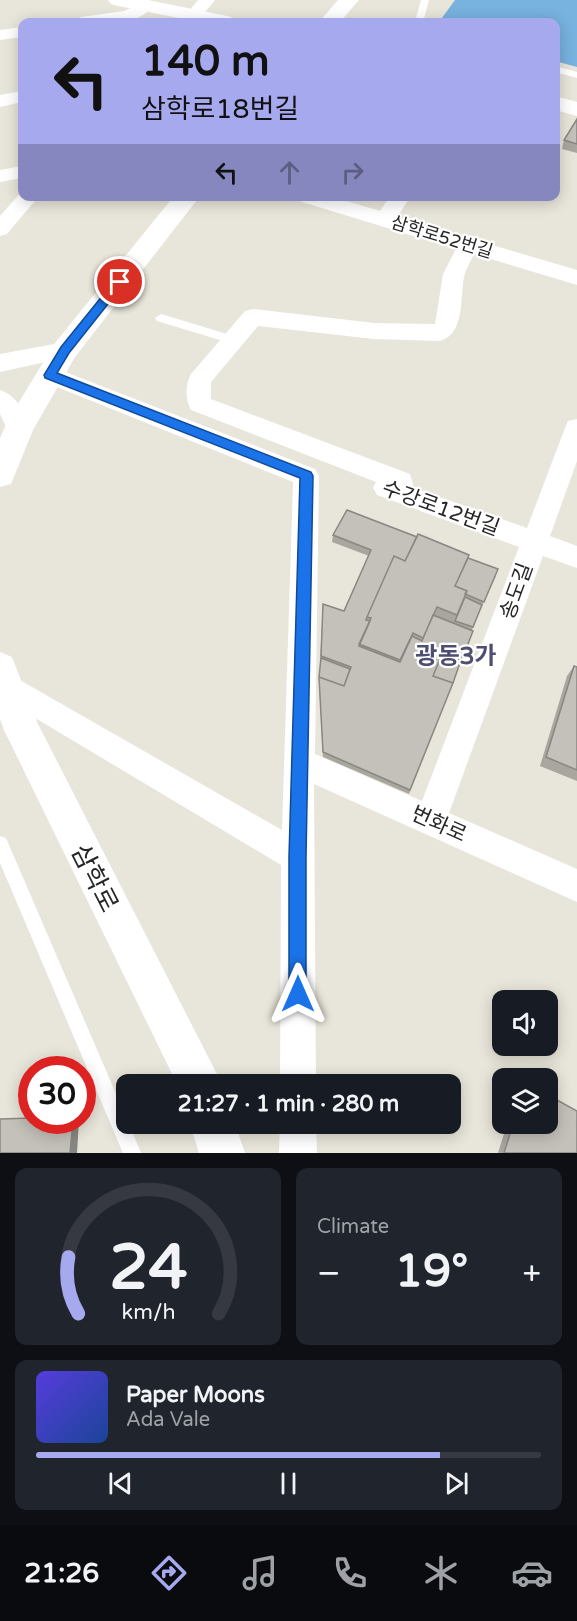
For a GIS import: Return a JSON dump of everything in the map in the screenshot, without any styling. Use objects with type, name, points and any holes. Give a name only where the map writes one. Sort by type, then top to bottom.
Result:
[{"type":"street","points":[[118,0],[187,18]]},
{"type":"street","points":[[192,18],[207,0]]},
{"type":"street","points":[[333,18],[349,0]]},
{"type":"street","points":[[108,18],[128,15],[145,6]]},
{"type":"street","points":[[0,35],[18,33]]},
{"type":"street","points":[[0,101],[18,98]]},
{"type":"street","points":[[560,104],[577,109]]},
{"type":"street","points":[[0,176],[18,173]]},
{"type":"street","points":[[0,229],[25,201]]},
{"type":"street","points":[[0,475],[18,428],[65,350],[184,201]]},
{"type":"street","name":"삼학로52번길","points":[[323,201],[577,278]]},
{"type":"street","points":[[386,219],[398,201]]},
{"type":"street","points":[[402,494],[401,481],[199,404],[199,380],[253,317],[374,331],[440,333],[446,327],[454,274],[468,244]]},
{"type":"street","points":[[0,363],[65,350]]},
{"type":"street","points":[[50,375],[306,476],[301,764],[297,857],[298,1074]]},
{"type":"street","points":[[0,399],[9,408],[18,428]]},
{"type":"street","name":"송도길","points":[[431,820],[577,428]]},
{"type":"street","name":"수강로12번길","points":[[306,476],[313,469],[335,470],[577,556]]},
{"type":"street","points":[[1,678],[297,857]]},
{"type":"street","name":"삼학로","points":[[1,678],[22,730],[195,1074]]},
{"type":"street","name":"번화로","points":[[301,764],[577,886]]},
{"type":"street","points":[[216,1134],[222,1153]]},
{"type":"street","points":[[298,1134],[298,1153]]},
{"type":"lane","points":[[419,18],[425,0]]},
{"type":"lane","points":[[560,70],[577,75]]},
{"type":"lane","points":[[161,318],[233,340]]},
{"type":"lane","points":[[0,844],[132,1153]]},
{"type":"water","points":[[455,0],[577,0],[577,67],[560,62],[560,18],[442,18]]},
{"type":"building","points":[[577,119],[577,144],[564,140]]},
{"type":"building","points":[[347,510],[417,537],[405,561],[394,556],[367,617],[366,620],[370,621],[359,646],[400,662],[412,636],[422,641],[433,615],[473,631],[463,657],[444,649],[433,676],[453,683],[410,790],[323,752],[319,677],[344,686],[351,667],[321,656],[323,604],[344,611],[371,550],[333,535]]},
{"type":"building","points":[[418,534],[469,555],[455,586],[467,591],[457,615],[437,607],[423,638],[413,633],[400,660],[359,644],[371,618],[367,617],[394,556],[405,561]]},
{"type":"building","points":[[468,558],[498,569],[484,602],[465,594],[467,591],[455,586]]},
{"type":"building","points":[[465,597],[482,605],[473,627],[455,621]]},
{"type":"building","points":[[443,652],[461,660],[453,683],[433,676]]},
{"type":"building","points":[[321,658],[350,669],[344,686],[319,677]]},
{"type":"building","points":[[574,666],[577,667],[577,770],[546,757]]},
{"type":"building","points":[[558,1101],[577,1111],[577,1153],[504,1153],[510,1134],[558,1134]]},
{"type":"building","points":[[18,1118],[18,1134],[72,1134],[70,1153],[0,1153],[0,1119]]},
{"type":"district","name":"광동3가","points":[[456,656]]},
{"type":"route","points":[[120,282],[65,350],[50,375],[306,476],[301,764],[297,857],[298,994]]}]
